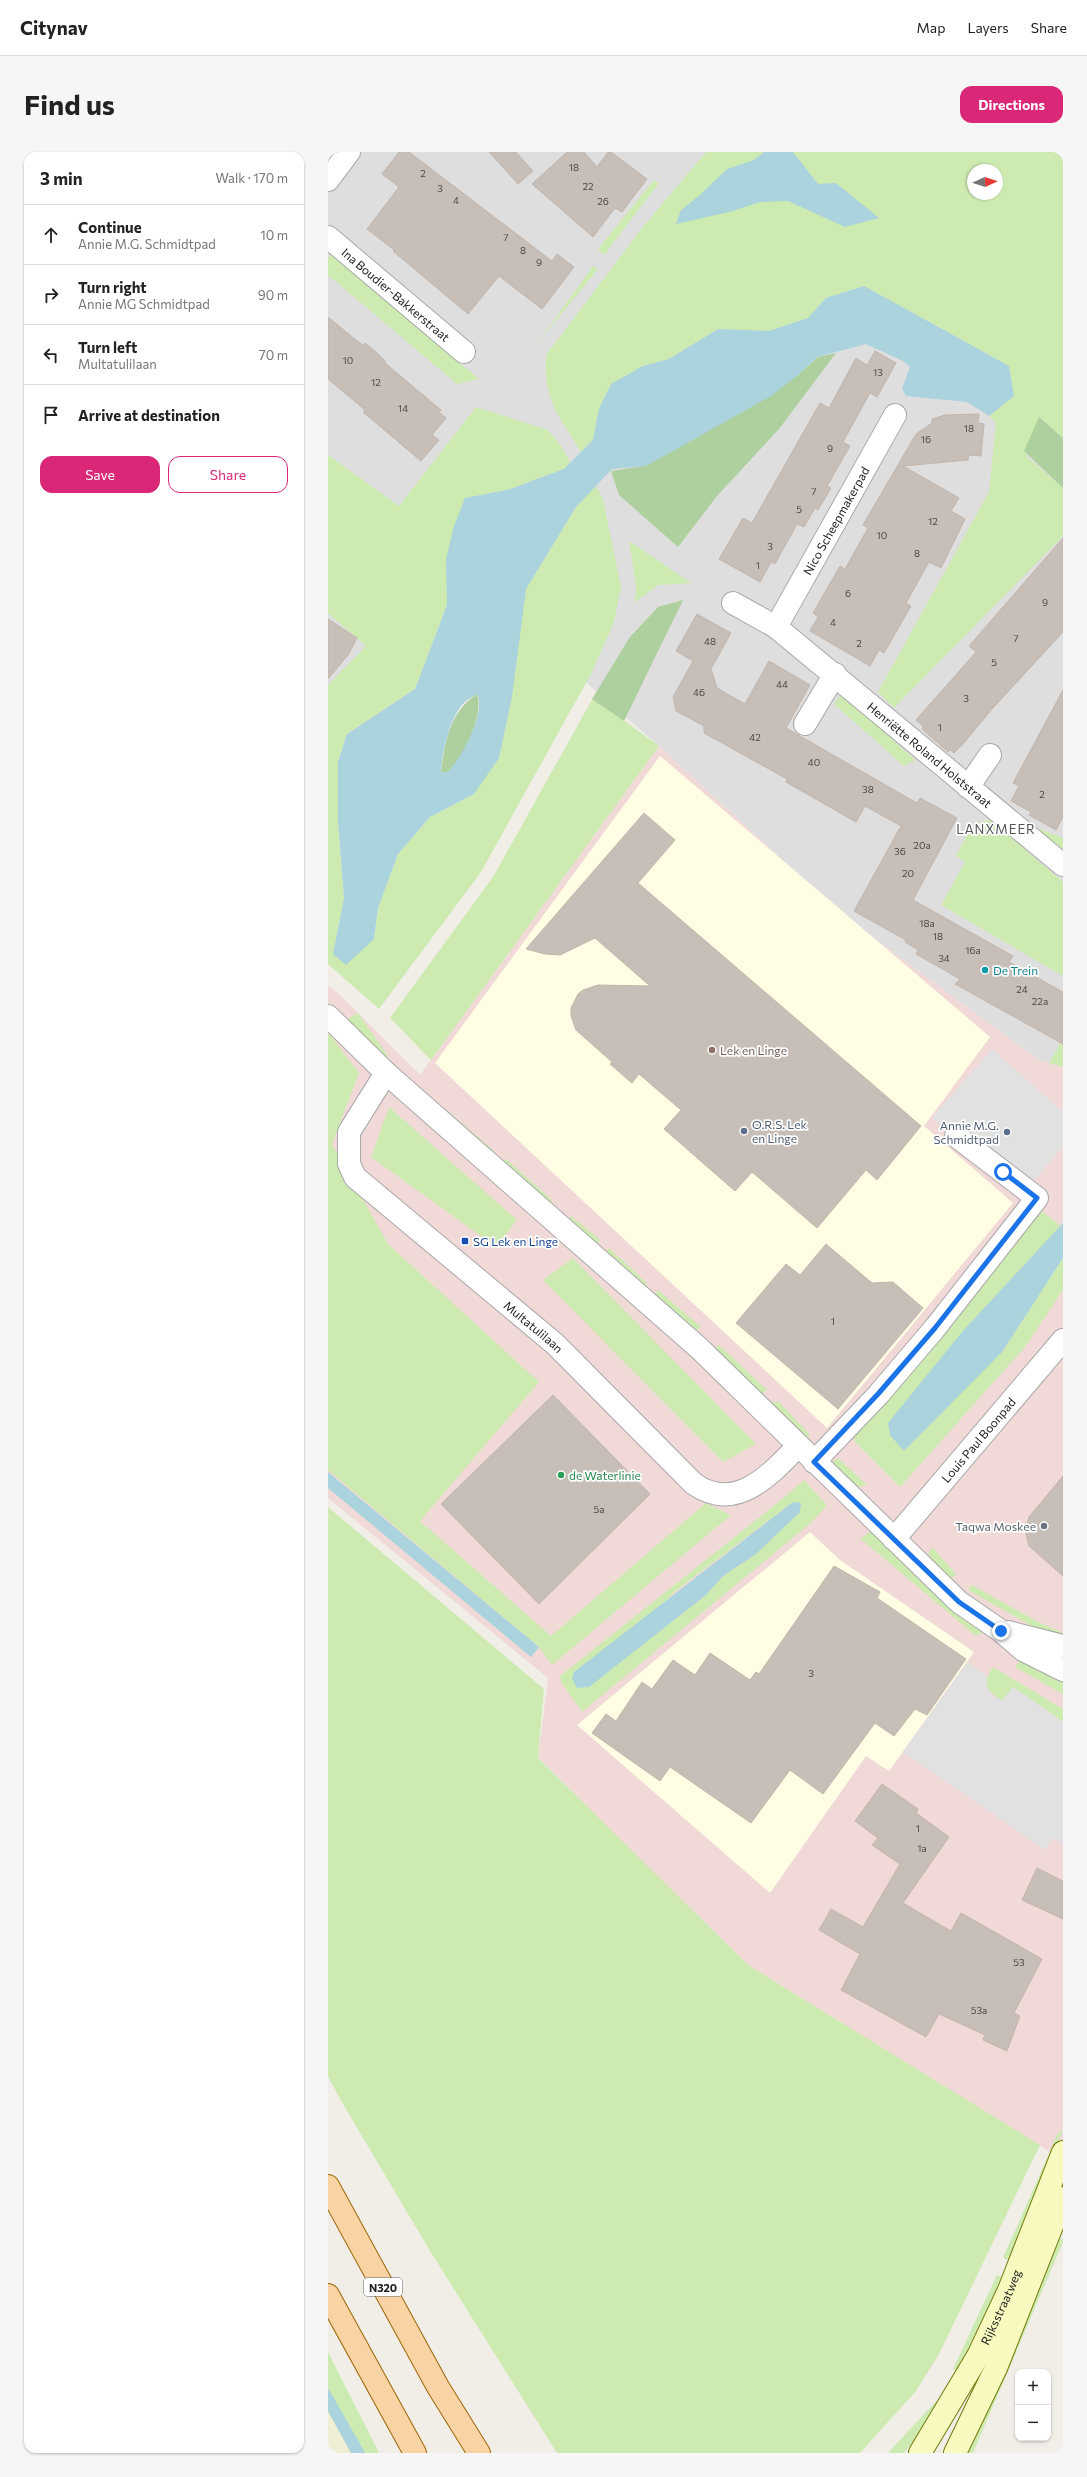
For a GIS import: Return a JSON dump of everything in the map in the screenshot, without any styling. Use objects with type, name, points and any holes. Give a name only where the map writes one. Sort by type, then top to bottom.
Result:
[{"type":"main road","name":"N320","points":[[328,2186],[438,2387],[479,2453]]},
{"type":"main road","points":[[328,2296],[415,2453]]},
{"type":"street","points":[[328,180],[349,152]]},
{"type":"street","name":"Ina Boudier-Bakkerstraat","points":[[328,237],[464,352]]},
{"type":"street","name":"Nico Scheepmakerpad","points":[[776,627],[895,415]]},
{"type":"street","name":"Henriëtte Roland Holststraat","points":[[733,603],[776,627],[1063,865]]},
{"type":"street","points":[[805,724],[834,674]]},
{"type":"street","points":[[968,787],[990,755]]},
{"type":"street","points":[[328,1016],[386,1073],[700,1349],[959,1602],[1001,1631],[1023,1650],[1063,1670]]},
{"type":"street","name":"Multatulilaan","points":[[386,1073],[349,1132],[349,1164],[355,1177],[555,1344],[694,1484],[705,1492],[729,1496],[746,1490],[772,1473],[798,1446]]},
{"type":"street","points":[[814,1462],[878,1394],[935,1328],[1037,1198],[956,1136]]},
{"type":"street","name":"Louis Paul Boonpad","points":[[894,1539],[1063,1340]]},
{"type":"street","points":[[1001,1631],[1063,1646]]},
{"type":"street","name":"Rijksstraatweg","points":[[920,2453],[978,2356],[1009,2290],[1063,2152]]},
{"type":"street","name":"Rijksstraatweg","points":[[955,2453],[996,2368],[1063,2198]]},
{"type":"shaded area","points":[[328,152],[1063,152],[1063,1067],[1040,1061],[840,913],[659,746],[473,584],[328,724]]},
{"type":"shaded area","points":[[659,746],[840,913],[1040,1061],[1063,1067],[1063,2160],[748,1965],[538,1758],[548,1678],[328,1498],[328,986],[337,992],[420,1075]]},
{"type":"shaded area","name":"Lek en Linge","points":[[660,756],[990,1037],[924,1126],[1013,1203],[827,1428],[435,1063]]},
{"type":"shaded area","name":"Annie M.G. Schmidtpad","points":[[992,1049],[1063,1112],[1063,1146],[1027,1190],[932,1118]]},
{"type":"shaded area","points":[[810,1532],[840,1560],[974,1652],[889,1771],[866,1756],[770,1893],[577,1725]]},
{"type":"shaded area","points":[[967,1662],[987,1676],[986,1684],[990,1693],[1002,1701],[1013,1687],[1063,1722],[1063,1844],[1053,1838],[1045,1850],[903,1752]]},
{"type":"shaded area","points":[[328,2411],[351,2453],[328,2453]]},
{"type":"green space","points":[[706,152],[1063,152],[1063,438],[1039,417],[1026,456],[1063,488],[1063,536],[894,708],[878,692],[989,492],[996,423],[989,416],[1014,396],[1009,366],[864,286],[826,298],[808,318],[769,331],[718,329],[669,359],[643,366],[611,384],[599,409],[593,440],[581,452],[559,417],[550,396],[547,384],[546,355],[642,228]]},
{"type":"green space","points":[[654,180],[659,183],[604,255],[598,249]]},
{"type":"green space","points":[[330,254],[479,379],[457,384],[328,275],[328,258]]},
{"type":"green space","points":[[593,266],[598,269],[537,344]]},
{"type":"green space","points":[[836,353],[779,429],[717,496],[678,547],[619,495],[611,471],[644,466],[798,375],[818,357]]},
{"type":"green space","points":[[476,407],[548,430],[562,447],[570,462],[564,469],[507,490],[465,498],[446,559],[447,605],[415,689],[347,734],[338,761],[338,822],[344,898],[333,954],[374,939],[378,908],[398,854],[430,817],[474,794],[520,625],[526,589],[576,507],[596,486],[603,499],[621,587],[614,622],[592,672],[481,872],[379,1009],[328,964],[328,685],[366,646],[328,613],[328,455],[399,506]]},
{"type":"green space","points":[[1039,417],[1063,438],[1063,488],[1024,451]]},
{"type":"green space","points":[[629,541],[691,583],[658,585],[635,602],[636,585]]},
{"type":"green space","points":[[683,600],[624,721],[592,699],[630,637],[658,607]]},
{"type":"green space","points":[[477,694],[478,714],[466,746],[448,772],[441,772],[450,728],[461,709]]},
{"type":"green space","points":[[842,694],[915,760],[904,766],[834,704]]},
{"type":"green space","points":[[593,698],[659,746],[431,1060],[390,1018],[493,877]]},
{"type":"green space","points":[[990,820],[1063,882],[1063,976],[941,905],[965,862],[956,856],[965,838],[978,824],[983,821]]},
{"type":"green space","points":[[1029,825],[1063,838],[1063,852]]},
{"type":"green space","points":[[358,1013],[388,1056],[385,1061],[347,1019]]},
{"type":"green space","points":[[328,1032],[359,1073],[332,1144],[388,1244],[539,1382],[420,1521],[551,1636],[706,1503],[731,1515],[552,1665],[539,1647],[328,1470]]},
{"type":"green space","points":[[1063,1039],[1063,1067],[1049,1063]]},
{"type":"green space","points":[[389,1107],[517,1220],[496,1247],[371,1157]]},
{"type":"green space","points":[[449,1112],[494,1151],[490,1155],[446,1116]]},
{"type":"green space","points":[[506,1159],[552,1200],[546,1206],[500,1162]]},
{"type":"green space","points":[[1040,1210],[1061,1226],[1050,1238],[1002,1352],[1063,1258],[1063,1290],[1025,1347],[900,1487],[855,1442],[853,1434]]},
{"type":"green space","points":[[571,1216],[600,1240],[596,1247],[568,1221]]},
{"type":"green space","points":[[609,1248],[647,1283],[643,1289],[605,1253]]},
{"type":"green space","points":[[573,1258],[756,1444],[723,1462],[543,1280]]},
{"type":"green space","points":[[658,1290],[701,1327],[693,1334],[653,1296]]},
{"type":"green space","points":[[719,1345],[767,1390],[762,1394],[714,1350]]},
{"type":"green space","points":[[769,1402],[779,1402],[810,1435],[804,1441]]},
{"type":"green space","points":[[838,1458],[867,1485],[859,1487],[831,1463]]},
{"type":"green space","points":[[804,1480],[827,1505],[813,1521],[582,1712],[561,1682],[560,1676]],"holes":[[[793,1502],[800,1503],[756,1554],[723,1576],[706,1595],[589,1686],[673,1593]]]},
{"type":"green space","points":[[328,1507],[544,1689],[538,1758],[748,1965],[1040,2145],[939,2354],[916,2391],[860,2453],[557,2453],[430,2251],[340,2099],[328,2076]]},
{"type":"green space","points":[[870,1531],[985,1632],[976,1636],[861,1539]]},
{"type":"green space","points":[[932,1547],[956,1574],[950,1580],[928,1554]]},
{"type":"green space","points":[[972,1585],[1038,1622],[1063,1633],[1063,1640],[1039,1630],[968,1590]]},
{"type":"green space","points":[[1021,1658],[1063,1680],[1063,1694],[1015,1667]]},
{"type":"green space","points":[[993,1667],[1063,1709],[1063,1722],[1013,1687],[1002,1701],[993,1694],[987,1687],[987,1678]]},
{"type":"green space","points":[[1063,2129],[1010,2261],[1003,2258],[1058,2133]]},
{"type":"green space","points":[[1063,2238],[1063,2242],[973,2453],[964,2453],[1055,2242]]},
{"type":"green space","points":[[997,2275],[1005,2279],[960,2370],[953,2369]]},
{"type":"green space","points":[[328,2352],[379,2453],[351,2453],[328,2411]]},
{"type":"green space","points":[[937,2400],[940,2408],[904,2453],[888,2453]]},
{"type":"water","points":[[764,152],[793,152],[818,184],[836,183],[879,218],[845,227],[788,201],[760,202],[733,211],[676,224],[681,210],[700,195],[727,169],[754,160]]},
{"type":"water","points":[[864,286],[1009,366],[1014,396],[989,416],[967,402],[906,396],[902,389],[910,367],[903,361],[866,344],[817,357],[798,375],[771,396],[646,466],[612,469],[576,507],[526,589],[512,697],[499,758],[474,794],[430,817],[398,854],[378,908],[374,939],[346,965],[333,954],[344,898],[338,822],[338,761],[347,734],[415,689],[447,605],[446,559],[454,526],[465,498],[507,490],[564,469],[593,440],[599,409],[611,384],[643,366],[669,359],[718,329],[769,331],[808,318],[826,298]],"holes":[[[477,694],[479,702],[475,723],[466,746],[448,772],[441,772],[445,745],[451,726],[459,709],[468,699]]]},
{"type":"water","points":[[1063,1223],[1063,1258],[1002,1352],[904,1451],[890,1435],[888,1423],[962,1332]]},
{"type":"water","points":[[328,1472],[539,1647],[531,1657],[328,1488]]},
{"type":"water","points":[[793,1502],[801,1503],[800,1512],[756,1554],[723,1576],[706,1595],[589,1687],[577,1688],[572,1678],[574,1672]]},
{"type":"water","points":[[328,2388],[365,2453],[351,2453],[328,2411]]},
{"type":"building","points":[[399,152],[409,152],[552,261],[557,254],[574,267],[542,309],[499,276],[468,314],[393,251],[394,250],[367,229],[399,187],[382,174]]},
{"type":"building","points":[[489,152],[516,152],[533,171],[518,184]]},
{"type":"building","points":[[567,152],[584,152],[597,167],[608,152],[611,152],[647,179],[622,212],[615,208],[593,237],[532,184]]},
{"type":"building","points":[[328,317],[356,340],[363,345],[365,343],[376,352],[386,362],[385,363],[441,410],[439,412],[446,418],[432,435],[439,440],[421,461],[363,412],[365,410],[328,379]]},
{"type":"building","points":[[875,351],[896,363],[877,397],[870,393],[843,442],[850,446],[827,486],[831,488],[818,510],[815,508],[804,527],[797,524],[775,564],[771,562],[760,582],[719,559],[743,518],[752,523],[820,403],[829,408],[856,358],[867,365]]},
{"type":"building","points":[[979,414],[978,423],[984,424],[981,456],[969,455],[968,460],[903,466],[959,498],[951,511],[965,519],[941,568],[929,562],[906,603],[911,606],[884,653],[879,650],[870,666],[810,631],[818,617],[813,613],[840,566],[845,569],[868,528],[863,525],[916,434],[932,423],[932,419],[945,415]]},
{"type":"building","points":[[1063,538],[1063,632],[993,708],[963,744],[954,753],[950,750],[948,752],[922,729],[923,726],[916,720],[976,652],[969,646]]},
{"type":"building","points":[[697,614],[731,633],[711,669],[717,688],[745,704],[769,661],[810,685],[786,728],[917,803],[920,798],[957,818],[913,900],[1013,956],[1009,962],[1063,992],[1063,1044],[955,984],[960,979],[916,954],[918,950],[905,942],[906,940],[854,911],[901,826],[865,806],[856,822],[786,782],[787,779],[704,733],[704,726],[676,711],[673,697],[693,661],[676,651]]},
{"type":"building","points":[[328,619],[357,638],[348,655],[328,679]]},
{"type":"building","points":[[1063,690],[1063,817],[1056,830],[1029,815],[1031,812],[1011,801],[1019,786],[1013,783]]},
{"type":"building","points":[[644,813],[675,840],[638,883],[921,1126],[877,1180],[866,1170],[817,1228],[752,1172],[735,1191],[664,1129],[681,1110],[639,1074],[632,1083],[610,1064],[612,1062],[576,1030],[571,1016],[571,1008],[578,994],[583,990],[598,985],[650,986],[595,938],[560,955],[545,954],[526,949]]},
{"type":"building","points":[[826,1244],[872,1283],[893,1282],[923,1308],[838,1409],[736,1323],[786,1264],[800,1275]]},
{"type":"building","points":[[553,1395],[650,1494],[539,1604],[441,1504]]},
{"type":"building","name":"Taqwa Moskee","points":[[1063,1476],[1063,1576],[1029,1546],[1025,1530],[1029,1517]]},
{"type":"building","points":[[834,1566],[880,1592],[877,1598],[966,1659],[927,1715],[915,1709],[894,1736],[875,1723],[823,1794],[790,1770],[751,1823],[670,1767],[660,1781],[592,1733],[606,1714],[616,1721],[642,1682],[652,1689],[673,1660],[695,1675],[710,1653],[750,1680],[756,1672],[759,1674]]},
{"type":"building","points":[[882,1784],[918,1809],[916,1813],[949,1837],[903,1903],[951,1931],[961,1913],[1042,1959],[1014,2013],[1020,2016],[1007,2051],[983,2040],[985,2035],[939,2014],[926,2037],[841,1990],[860,1954],[819,1930],[831,1909],[863,1927],[900,1864],[872,1845],[878,1838],[855,1821]]},
{"type":"building","points":[[1037,1868],[1063,1881],[1063,1919],[1022,1900]]},
{"type":"place","name":"De Trein","points":[[985,970]]},
{"type":"place","name":"Lek en Linge","points":[[712,1050]]},
{"type":"place","name":"O.R.S. Lek en Linge","points":[[744,1131]]},
{"type":"place","name":"Annie M.G. Schmidtpad","points":[[1007,1132]]},
{"type":"place","name":"SG Lek en Linge","points":[[465,1241]]},
{"type":"place","name":"de Waterlinie","points":[[561,1475]]},
{"type":"place","name":"Taqwa Moskee","points":[[1044,1526]]},
{"type":"district","name":"LANXMEER","points":[[996,829]]},
{"type":"route","points":[[1001,1631],[959,1602],[814,1462],[878,1394],[935,1328],[1037,1198],[1003,1172]]}]
